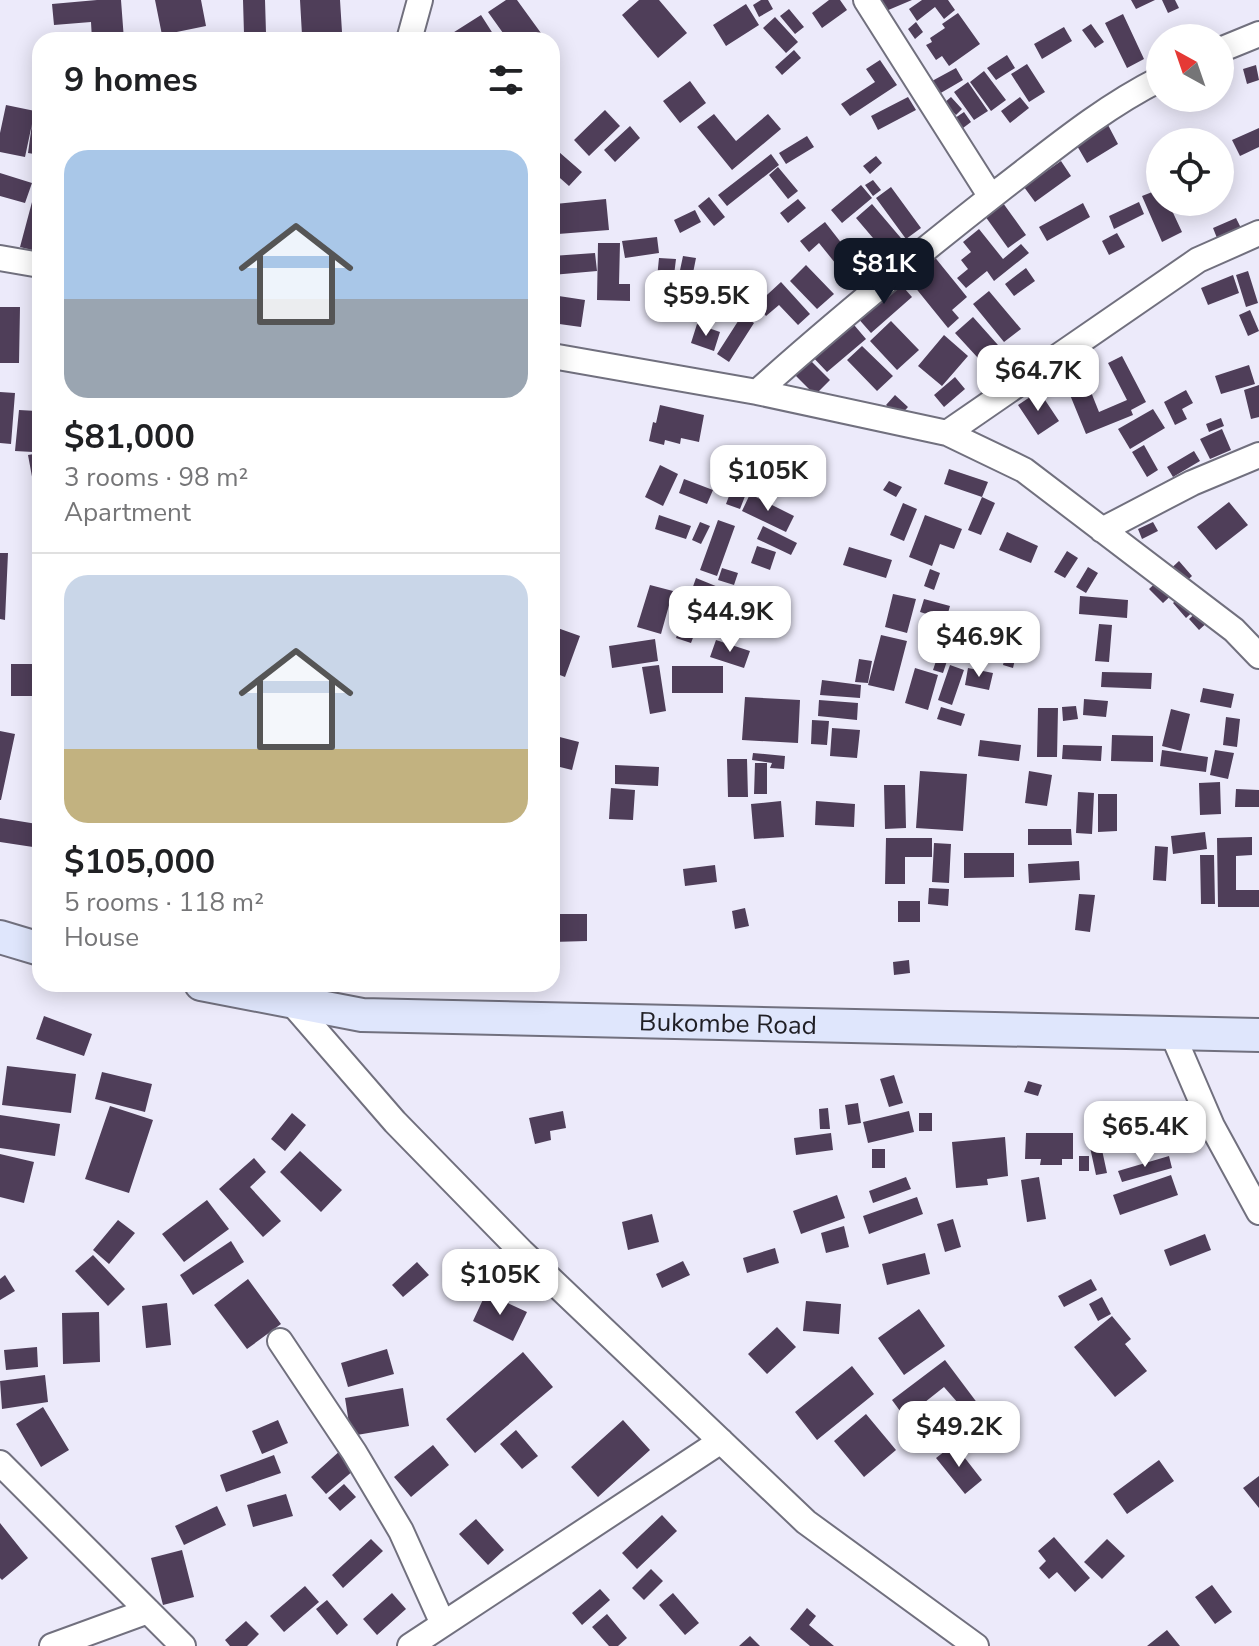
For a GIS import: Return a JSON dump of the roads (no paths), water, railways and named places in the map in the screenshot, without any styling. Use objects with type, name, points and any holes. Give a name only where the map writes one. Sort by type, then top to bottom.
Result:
[{"type":"main road","points":[[0,937],[32,947]]},
{"type":"main road","name":"Bukombe Road","points":[[243,992],[362,1015],[1259,1035]]},
{"type":"street","points":[[411,32],[420,0]]},
{"type":"street","points":[[866,0],[991,197]]},
{"type":"street","points":[[1234,44],[1259,34]]},
{"type":"street","points":[[757,392],[850,309],[991,197],[1069,136],[1146,86]]},
{"type":"street","points":[[947,433],[1198,260],[1259,233]]},
{"type":"street","points":[[0,258],[32,264]]},
{"type":"street","points":[[560,357],[757,392],[947,433],[1024,470],[1234,630],[1259,656]]},
{"type":"street","points":[[1102,530],[1192,483],[1259,455]]},
{"type":"street","points":[[290,1001],[395,1122],[522,1252],[806,1522],[976,1646]]},
{"type":"street","points":[[1172,1033],[1212,1126],[1259,1212]]},
{"type":"street","points":[[280,1341],[354,1452],[401,1531],[443,1624]]},
{"type":"street","points":[[410,1646],[721,1441]]},
{"type":"street","points":[[0,1463],[183,1646]]},
{"type":"street","points":[[52,1646],[148,1611]]}]
